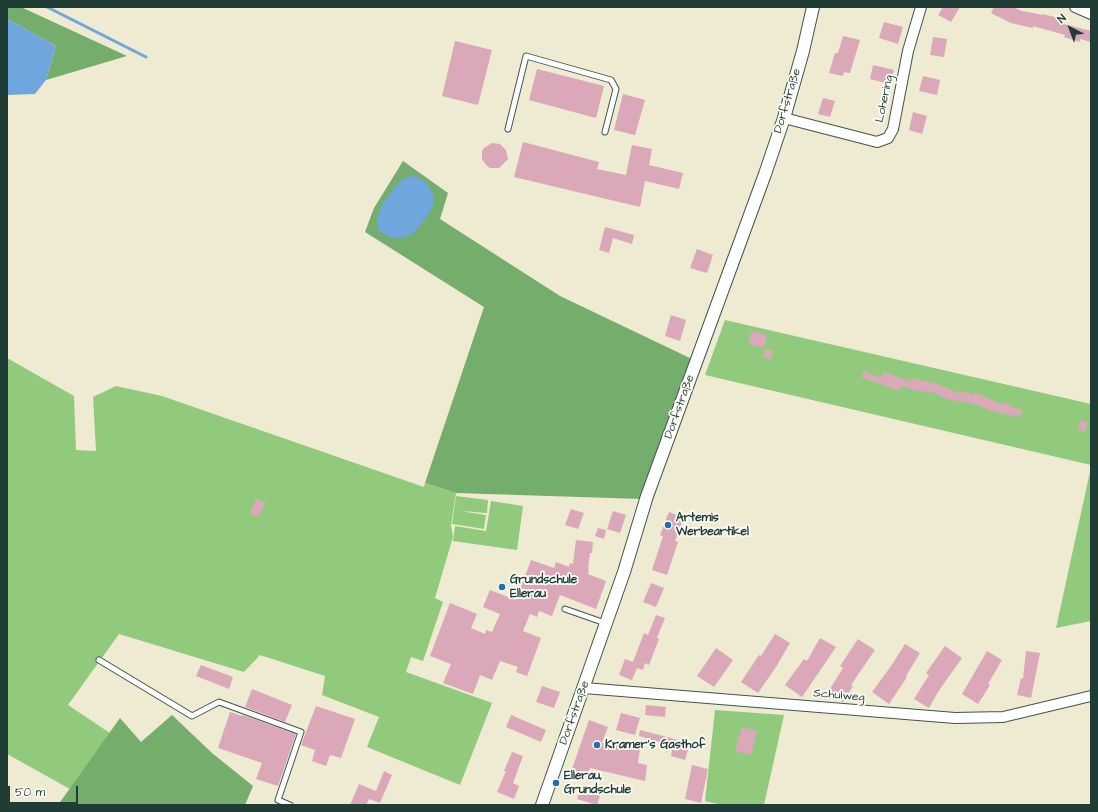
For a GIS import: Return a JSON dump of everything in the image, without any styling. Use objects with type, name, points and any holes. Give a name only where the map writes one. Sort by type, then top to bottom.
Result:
[{"type":"street","name":"Dorfstraße","points":[[542,805],[624,572],[647,496],[766,174],[803,51],[813,7]]},
{"type":"street","name":"Lohering","points":[[784,118],[877,142],[888,138],[893,129],[908,51],[921,7]]},
{"type":"street","points":[[1075,7],[1091,14]]},
{"type":"street","name":"Schulweg","points":[[584,688],[955,718],[1003,717],[1091,696]]},
{"type":"lane","points":[[508,129],[526,56],[610,80],[616,89],[605,132]]},
{"type":"lane","points":[[565,609],[606,623]]},
{"type":"lane","points":[[99,660],[192,716],[219,702],[301,732],[278,800],[290,805]]},
{"type":"green space","points":[[8,7],[21,7],[127,56],[46,80],[56,46],[7,19]]},
{"type":"green space","points":[[403,161],[448,193],[440,219],[560,296],[692,359],[642,499],[456,493],[425,483],[484,307],[365,232],[374,208]]},
{"type":"green space","points":[[725,320],[1091,404],[1091,465],[705,375]]},
{"type":"green space","points":[[7,358],[74,396],[76,450],[96,451],[93,397],[116,386],[162,396],[424,487],[425,483],[456,493],[451,525],[453,537],[435,598],[443,602],[423,661],[411,657],[406,672],[492,703],[460,785],[367,747],[379,717],[322,695],[325,676],[260,655],[244,672],[119,634],[68,705],[110,733],[70,789],[7,754]]},
{"type":"green space","points":[[1091,467],[1091,621],[1056,628]]},
{"type":"green space","points":[[456,496],[488,500],[487,513],[460,511],[486,515],[484,529],[452,524]]},
{"type":"green space","points":[[491,501],[523,506],[517,550],[453,541],[455,526],[486,531]]},
{"type":"green space","points":[[715,710],[784,715],[764,805],[722,805],[705,801]]},
{"type":"green space","points":[[172,715],[212,753],[253,786],[245,805],[58,805],[120,718],[141,742]]},
{"type":"water","points":[[7,19],[56,46],[46,80],[35,94],[7,95]]},
{"type":"water","points":[[415,176],[427,183],[433,195],[433,206],[415,232],[405,237],[390,238],[378,230],[377,217],[383,203],[400,181],[407,177]]},
{"type":"building","points":[[943,7],[960,7],[951,22],[938,15]]},
{"type":"building","points":[[994,7],[1013,7],[1022,11],[1062,19],[1060,23],[1091,31],[1091,42],[1080,39],[1080,42],[1064,37],[1065,35],[1033,26],[1033,28],[1011,23],[991,13]]},
{"type":"building","points":[[884,22],[903,27],[898,44],[879,38]]},
{"type":"building","points":[[843,36],[860,40],[850,73],[844,72],[843,76],[829,73],[835,53],[838,53]]},
{"type":"building","points":[[933,37],[947,39],[944,57],[930,55]]},
{"type":"building","points":[[455,41],[492,50],[478,105],[442,96]]},
{"type":"building","points":[[873,65],[894,70],[890,84],[870,79]]},
{"type":"building","points":[[537,69],[604,86],[596,118],[529,100]]},
{"type":"building","points":[[923,76],[940,80],[937,95],[919,91]]},
{"type":"building","points":[[623,94],[645,100],[635,135],[614,130]]},
{"type":"building","points":[[823,98],[835,101],[830,117],[818,114]]},
{"type":"building","points":[[913,112],[927,116],[922,134],[909,130]]},
{"type":"building","points":[[523,142],[599,162],[597,169],[626,175],[632,145],[652,149],[649,165],[683,173],[679,189],[645,181],[640,207],[514,177]]},
{"type":"building","points":[[492,143],[500,144],[506,150],[508,159],[499,168],[490,168],[482,159],[482,151]]},
{"type":"building","points":[[605,227],[634,235],[632,244],[613,238],[609,253],[599,250]]},
{"type":"building","points":[[697,249],[713,255],[707,273],[690,268]]},
{"type":"building","points":[[671,315],[686,320],[680,341],[665,336]]},
{"type":"building","points":[[752,331],[767,335],[764,348],[748,344]]},
{"type":"building","points":[[765,349],[773,351],[771,359],[763,357]]},
{"type":"building","points":[[864,371],[881,378],[883,372],[910,381],[911,378],[937,384],[960,394],[960,391],[974,395],[974,392],[1003,405],[1004,402],[1011,405],[1010,407],[1022,410],[1020,417],[991,411],[978,405],[947,399],[935,393],[922,392],[901,386],[899,391],[861,377]]},
{"type":"building","points":[[1080,420],[1088,422],[1085,432],[1078,430]]},
{"type":"building","points":[[256,499],[265,502],[259,517],[250,514]]},
{"type":"building","points":[[571,509],[584,513],[578,529],[565,525]]},
{"type":"building","points":[[613,511],[626,515],[620,533],[607,529]]},
{"type":"building","points":[[669,512],[684,518],[675,541],[678,542],[667,575],[652,570],[663,536],[660,535]]},
{"type":"building","points":[[598,528],[606,530],[604,539],[595,536]]},
{"type":"building","points":[[576,540],[593,542],[592,553],[590,553],[588,574],[606,581],[596,609],[560,595],[552,616],[539,611],[537,617],[530,614],[523,631],[541,638],[527,676],[516,672],[518,667],[500,661],[492,680],[480,675],[473,694],[443,683],[451,664],[430,656],[450,603],[477,614],[471,628],[485,634],[486,630],[492,632],[500,614],[483,607],[490,590],[516,600],[531,560],[554,568],[556,562],[569,567],[570,563],[573,564]]},
{"type":"building","points":[[651,583],[664,588],[656,607],[643,602]]},
{"type":"building","points":[[656,615],[665,618],[649,665],[645,663],[643,670],[637,668],[632,680],[619,675],[625,659],[633,662],[644,633],[648,635]]},
{"type":"building","points":[[775,634],[790,643],[758,693],[741,682],[759,655],[761,656]]},
{"type":"building","points":[[820,638],[836,647],[802,697],[785,685],[804,659],[807,661]]},
{"type":"building","points":[[858,639],[875,650],[851,685],[853,686],[843,702],[828,692],[843,668],[840,666]]},
{"type":"building","points":[[905,644],[920,653],[906,676],[907,677],[889,704],[872,692]]},
{"type":"building","points":[[945,646],[962,658],[938,692],[929,708],[914,699],[929,675],[926,673]]},
{"type":"building","points":[[716,648],[733,660],[714,687],[697,676]]},
{"type":"building","points":[[987,651],[1002,660],[988,684],[990,685],[978,704],[962,694]]},
{"type":"building","points":[[1026,651],[1040,653],[1031,698],[1017,695],[1021,678],[1023,679]]},
{"type":"building","points":[[201,665],[233,677],[229,689],[196,676]]},
{"type":"building","points":[[542,686],[560,692],[554,708],[536,702]]},
{"type":"building","points":[[252,689],[292,705],[285,722],[245,707]]},
{"type":"building","points":[[646,705],[666,707],[665,717],[645,715]]},
{"type":"building","points":[[316,706],[355,719],[341,758],[330,755],[326,766],[312,761],[315,750],[301,745]]},
{"type":"building","points":[[230,712],[243,715],[296,734],[278,786],[256,779],[262,763],[218,748]]},
{"type":"building","points":[[621,713],[640,718],[635,735],[616,730]]},
{"type":"building","points":[[511,715],[546,730],[541,742],[506,727]]},
{"type":"building","points":[[589,720],[608,727],[602,743],[640,749],[638,763],[647,765],[645,781],[590,768],[587,777],[571,772]]},
{"type":"building","points":[[742,727],[757,731],[751,755],[735,751]]},
{"type":"building","points":[[640,730],[690,743],[685,760],[671,756],[673,746],[639,736]]},
{"type":"building","points":[[512,752],[523,756],[513,783],[519,786],[514,799],[497,792]]},
{"type":"building","points":[[692,765],[708,769],[701,803],[685,799]]},
{"type":"building","points":[[384,771],[392,775],[380,803],[369,799],[366,805],[350,805],[359,784],[376,791]]},
{"type":"building","points":[[580,789],[600,795],[597,805],[577,799]]},
{"type":"waterway","points":[[47,7],[146,57]]},
{"type":"place","name":"Artemis Werbeartikel","points":[[668,525]]},
{"type":"place","name":"Grundschule Ellerau","points":[[502,587]]},
{"type":"place","name":"Kramer's Gasthof","points":[[597,745]]},
{"type":"place","name":"Ellerau, Grundschule","points":[[556,783]]}]
